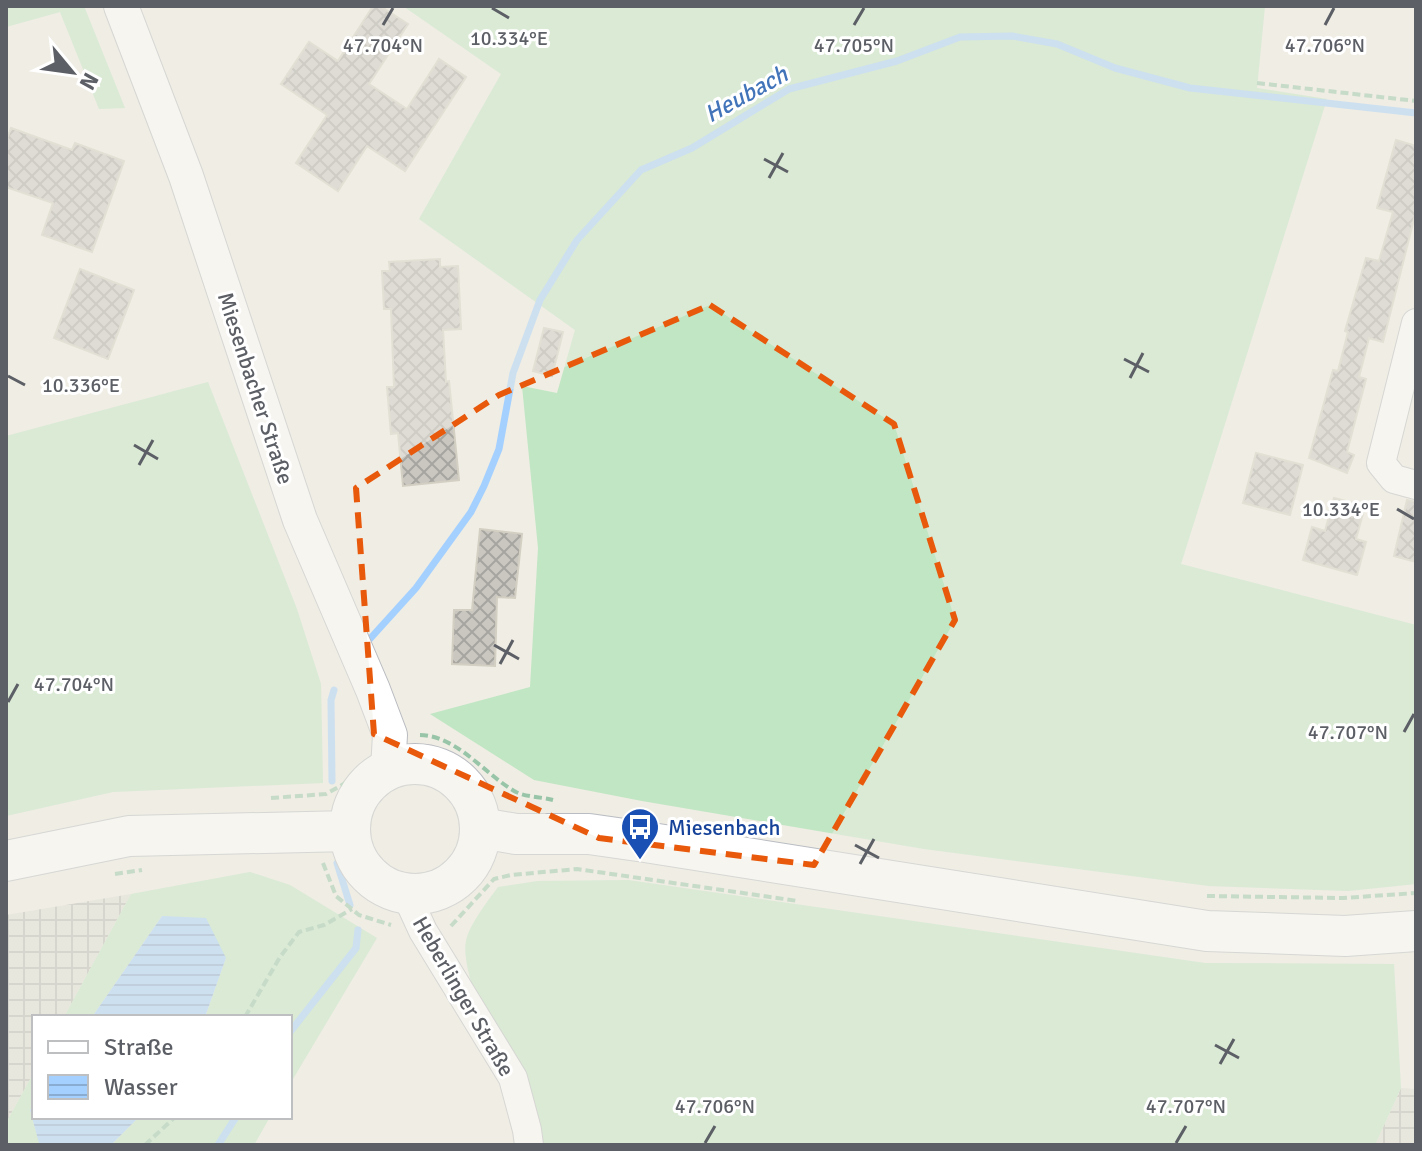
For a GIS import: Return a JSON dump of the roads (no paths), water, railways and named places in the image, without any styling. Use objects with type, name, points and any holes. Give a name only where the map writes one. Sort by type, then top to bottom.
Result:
[{"type":"main road","points":[[381,751],[437,766],[453,774],[475,801],[481,828],[479,843],[468,867],[443,888],[421,895],[406,894],[379,884],[356,859],[349,831],[351,812],[359,794],[376,776],[381,751]]},
{"type":"main road","points":[[481,828],[516,834],[603,836],[1207,931],[1345,936],[1416,931]]},
{"type":"main road","points":[[6,861],[129,836],[349,831]]},
{"type":"street","name":"Miesenbacher Straße","points":[[121,6],[186,176],[300,520],[373,690],[381,751]]},
{"type":"street","points":[[1416,323],[1381,463],[1394,479],[1416,485]]},
{"type":"street","name":"Heberlinger Straße","points":[[406,894],[423,931],[513,1078],[529,1145]]},
{"type":"water","points":[[162,916],[206,918],[226,958],[206,1015],[93,1015]]},
{"type":"water","points":[[32,1119],[137,1119],[111,1145],[39,1143]]},
{"type":"waterway","name":"Heubach","points":[[368,641],[416,588],[471,512],[499,449],[513,373],[540,300],[577,240],[641,170],[692,148],[789,89],[897,61],[960,37],[1012,36],[1057,44],[1115,68],[1190,88],[1416,113]]},
{"type":"waterway","name":"Heubach","points":[[332,781],[331,700],[334,690]]},
{"type":"waterway","name":"Heubach","points":[[337,863],[350,905]]},
{"type":"waterway","name":"Heubach","points":[[292,1029],[356,948],[358,930]]},
{"type":"waterway","name":"Heubach","points":[[218,1145],[235,1119]]},
{"type":"place","name":"Miesenbach","points":[[640,861]]}]
